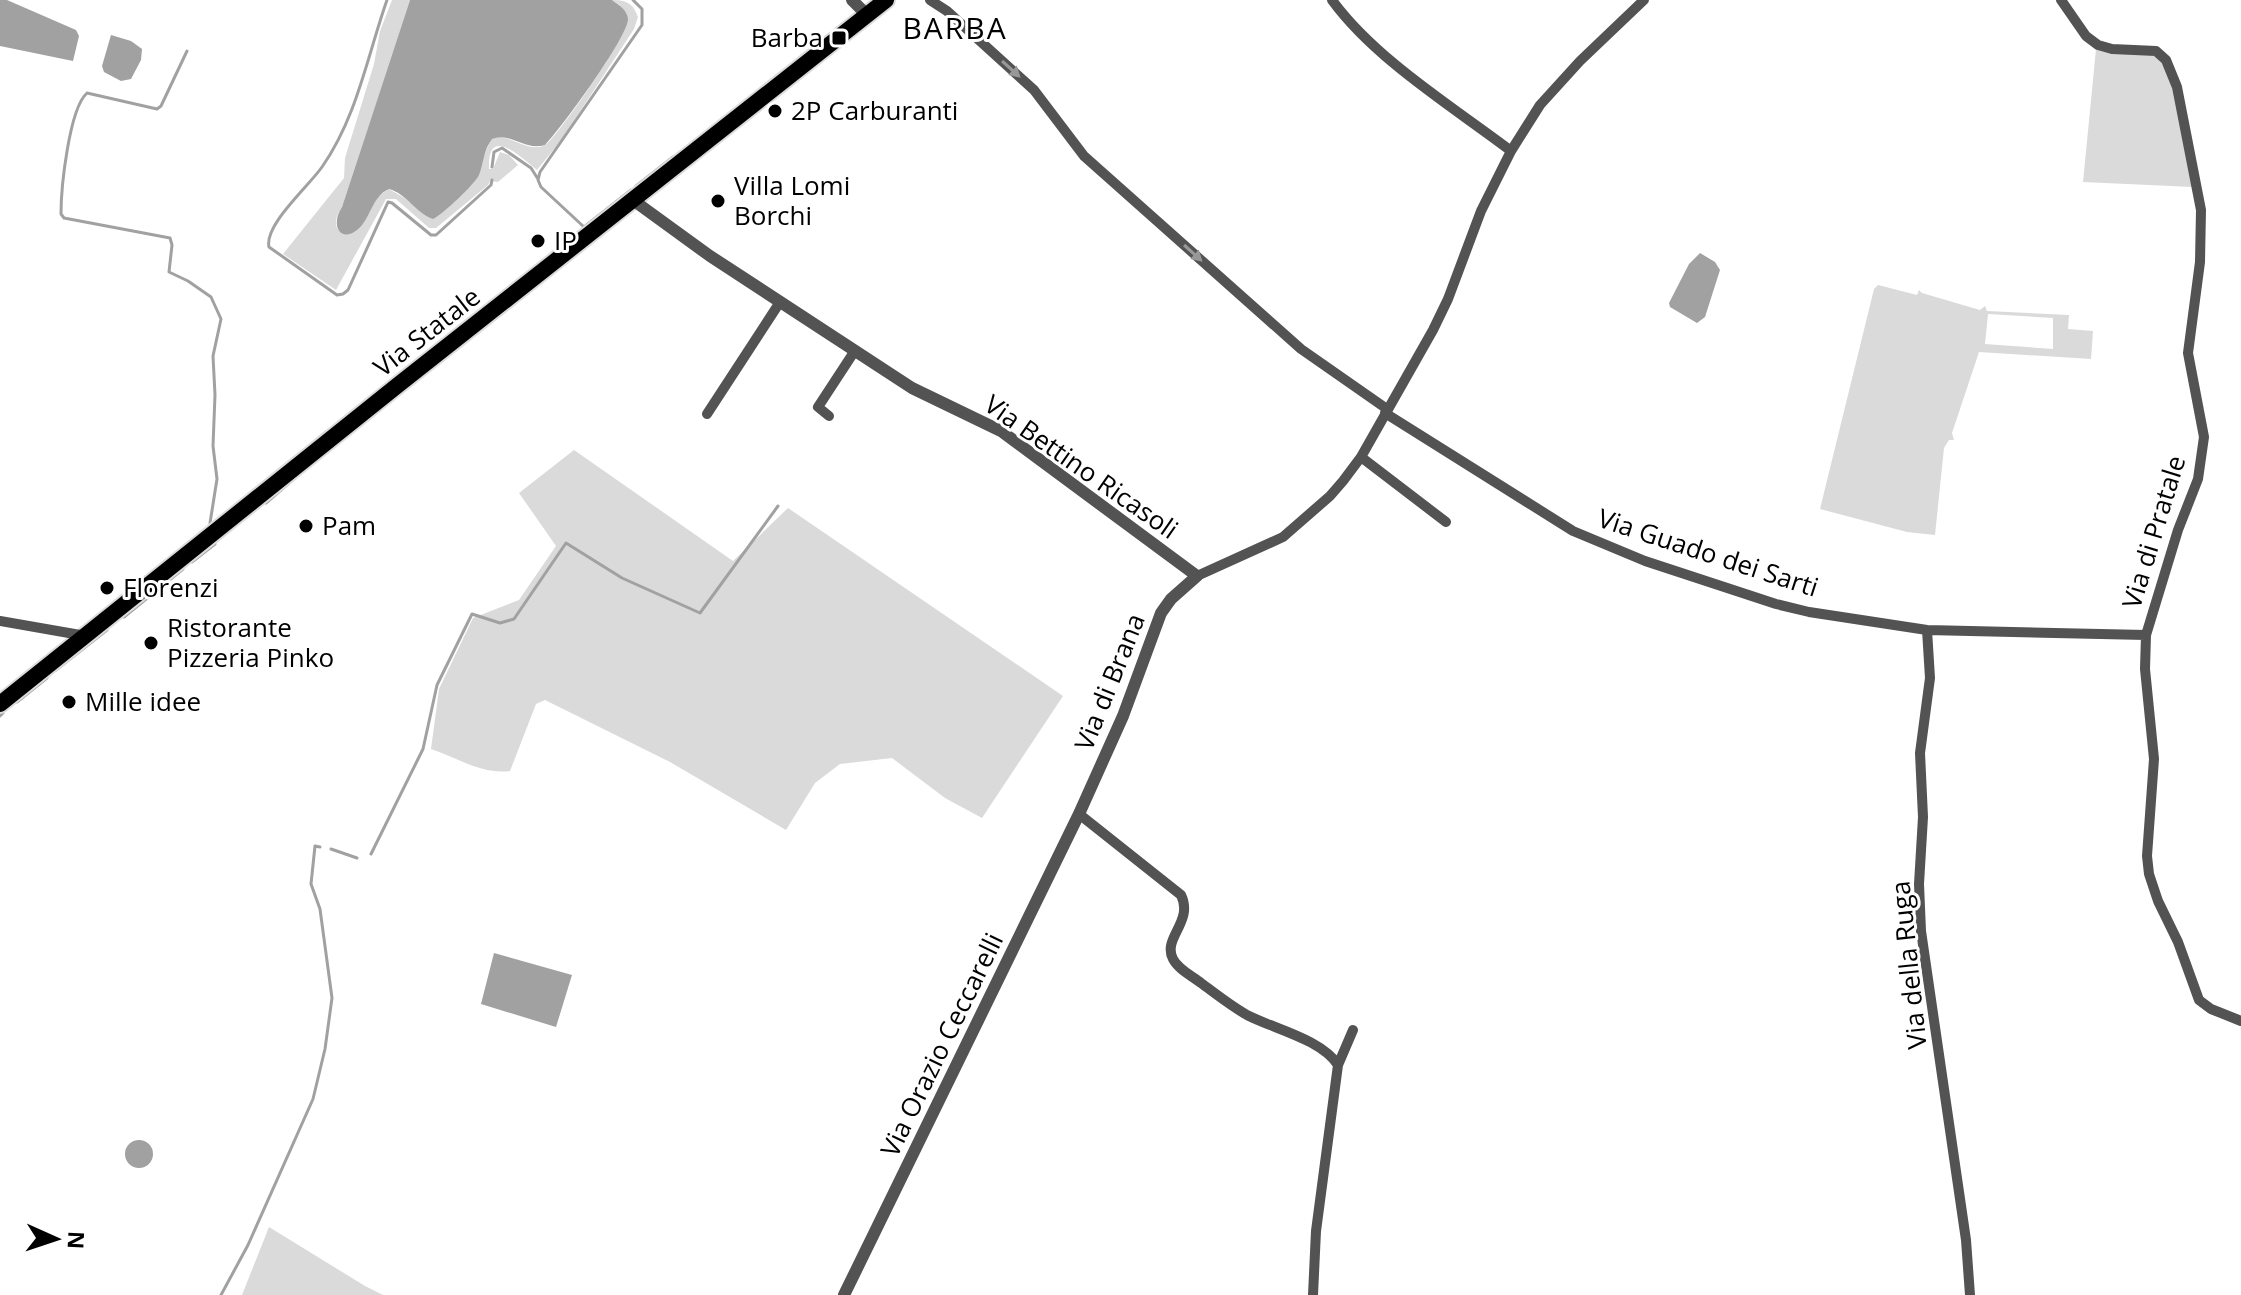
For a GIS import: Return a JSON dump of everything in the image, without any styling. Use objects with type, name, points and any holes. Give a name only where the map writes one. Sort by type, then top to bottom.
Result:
[{"type":"main road","name":"Via Statale","points":[[0,704],[886,0]]},
{"type":"street","points":[[852,0],[867,15]]},
{"type":"street","points":[[930,0],[947,11],[1034,90],[1084,156],[1301,349],[1386,411]]},
{"type":"street","points":[[1332,0],[1347,21],[1373,46],[1511,151]]},
{"type":"street","name":"Via di Brana","points":[[1079,814],[1123,716],[1161,613],[1171,599],[1197,576],[1283,537],[1330,496],[1361,457],[1448,299],[1481,211],[1511,151],[1540,105],[1580,61],[1644,0]]},
{"type":"street","name":"Via di Pratale","points":[[2061,0],[2086,36],[2098,45],[2112,49],[2156,51],[2166,60],[2177,87],[2201,210],[2200,262],[2188,358],[2204,437],[2198,479],[2178,530],[2146,635],[2145,669],[2154,759],[2147,835],[2149,874],[2199,1000],[2204,1006],[2241,1021]]},
{"type":"street","name":"Via Bettino Ricasoli","points":[[634,198],[686,238],[854,352],[912,388],[982,419],[1001,431],[1197,576]]},
{"type":"street","points":[[707,414],[780,302]]},
{"type":"street","points":[[829,416],[818,407],[854,352]]},
{"type":"street","name":"Via Guado dei Sarti","points":[[1386,411],[1573,531],[1645,561],[1798,609],[1927,630],[2146,635]]},
{"type":"street","points":[[1361,457],[1446,522]]},
{"type":"street","points":[[0,621],[86,636]]},
{"type":"street","name":"Via della Ruga","points":[[1927,630],[1930,678],[1920,753],[1923,817],[1919,884],[1921,931],[1966,1240],[1970,1295]]},
{"type":"street","points":[[1079,814],[1181,895],[1185,915],[1170,951],[1178,965],[1248,1015],[1326,1051],[1338,1065]]},
{"type":"street","name":"Via Orazio Ceccarelli","points":[[844,1295],[1079,814]]},
{"type":"street","points":[[1313,1295],[1316,1231],[1338,1065],[1353,1030]]},
{"type":"shaded area","points":[[0,0],[7,0],[76,30],[79,36],[73,61],[0,46]]},
{"type":"shaded area","points":[[392,0],[410,0],[336,219],[338,230],[347,234],[364,221],[376,198],[389,189],[408,200],[462,192],[472,184],[491,139],[505,138],[532,147],[545,145],[559,130],[614,48],[620,5],[612,0],[628,3],[638,17],[634,29],[562,139],[537,170],[515,152],[499,146],[494,148],[489,169],[493,169],[500,152],[509,155],[518,165],[498,182],[490,181],[436,228],[429,228],[396,199],[386,199],[336,290],[283,254],[344,178],[345,158],[374,64],[380,31]]},
{"type":"shaded area","points":[[410,0],[612,0],[624,10],[628,19],[606,63],[545,145],[531,146],[499,137],[492,139],[479,175],[458,199],[433,219],[389,189],[378,197],[357,230],[342,233],[337,220]]},
{"type":"shaded area","points":[[111,35],[131,41],[142,49],[141,60],[131,79],[121,81],[104,72],[102,66]]},
{"type":"shaded area","points":[[2096,49],[2144,51],[2157,57],[2164,66],[2175,97],[2193,187],[2083,182]]},
{"type":"shaded area","points":[[1700,253],[1715,262],[1720,270],[1705,317],[1697,323],[1670,307],[1669,303],[1689,264]]},
{"type":"shaded area","points":[[1878,285],[1917,295],[1919,290],[1980,310],[1985,306],[1987,311],[2069,315],[2068,329],[2093,331],[2091,359],[1979,352],[1952,433],[1954,440],[1949,440],[1944,448],[1935,535],[1907,532],[1820,509],[1874,289]],"holes":[[[1988,314],[2053,318],[2053,349],[1985,344]]]},
{"type":"shaded area","points":[[574,450],[733,561],[788,508],[1063,696],[982,818],[945,798],[892,758],[840,764],[815,783],[786,830],[670,762],[545,700],[536,704],[510,771],[479,768],[431,749],[439,689],[473,618],[519,600],[556,546],[519,493]]},
{"type":"shaded area","points":[[494,953],[572,975],[556,1027],[481,1004]]},
{"type":"shaded area","points":[[139,1140],[149,1144],[153,1154],[149,1164],[139,1168],[129,1164],[125,1154],[129,1144]]},
{"type":"shaded area","points":[[269,1227],[365,1286],[383,1295],[242,1295]]},
{"type":"waterway","points":[[387,0],[344,128],[322,167],[273,228],[269,247],[337,295],[343,294],[348,290],[388,202],[431,235],[436,235],[491,185],[492,180]]},
{"type":"waterway","points":[[631,190],[584,227],[541,187],[538,180],[540,172],[642,25],[642,9],[633,0]]},
{"type":"waterway","points":[[187,51],[157,109],[87,93],[75,115],[71,131],[64,169],[61,214],[64,218],[170,238],[169,272],[211,297],[221,319],[213,356],[213,446],[217,479],[210,523]]},
{"type":"waterway","points":[[492,167],[494,152],[502,148],[531,168],[538,179]]},
{"type":"waterway","points":[[636,186],[673,157]]},
{"type":"waterway","points":[[293,460],[326,432]]},
{"type":"waterway","points":[[266,503],[296,477]]},
{"type":"waterway","points":[[371,854],[423,749],[437,685],[472,614],[500,623],[514,619],[566,543],[622,578],[700,613],[778,506]]},
{"type":"waterway","points":[[192,562],[215,544]]},
{"type":"waterway","points":[[124,617],[183,569]]},
{"type":"waterway","points":[[56,670],[107,630]]},
{"type":"waterway","points":[[17,702],[47,678]]},
{"type":"waterway","points":[[0,716],[3,713]]},
{"type":"waterway","points":[[221,1295],[248,1245],[313,1099],[325,1049],[332,998],[320,909],[311,884],[315,846],[320,847]]},
{"type":"waterway","points":[[331,849],[357,858]]},
{"type":"place","name":"Barba","points":[[839,38]]},
{"type":"place","name":"2P Carburanti","points":[[775,111]]},
{"type":"place","name":"Villa Lomi Borchi","points":[[718,201]]},
{"type":"place","name":"IP","points":[[538,241]]},
{"type":"place","name":"Pam","points":[[306,526]]},
{"type":"place","name":"Florenzi","points":[[107,588]]},
{"type":"place","name":"Ristorante Pizzeria Pinko","points":[[151,643]]},
{"type":"place","name":"Mille idee","points":[[69,702]]},
{"type":"district","name":"BARBA","points":[[955,29]]}]
